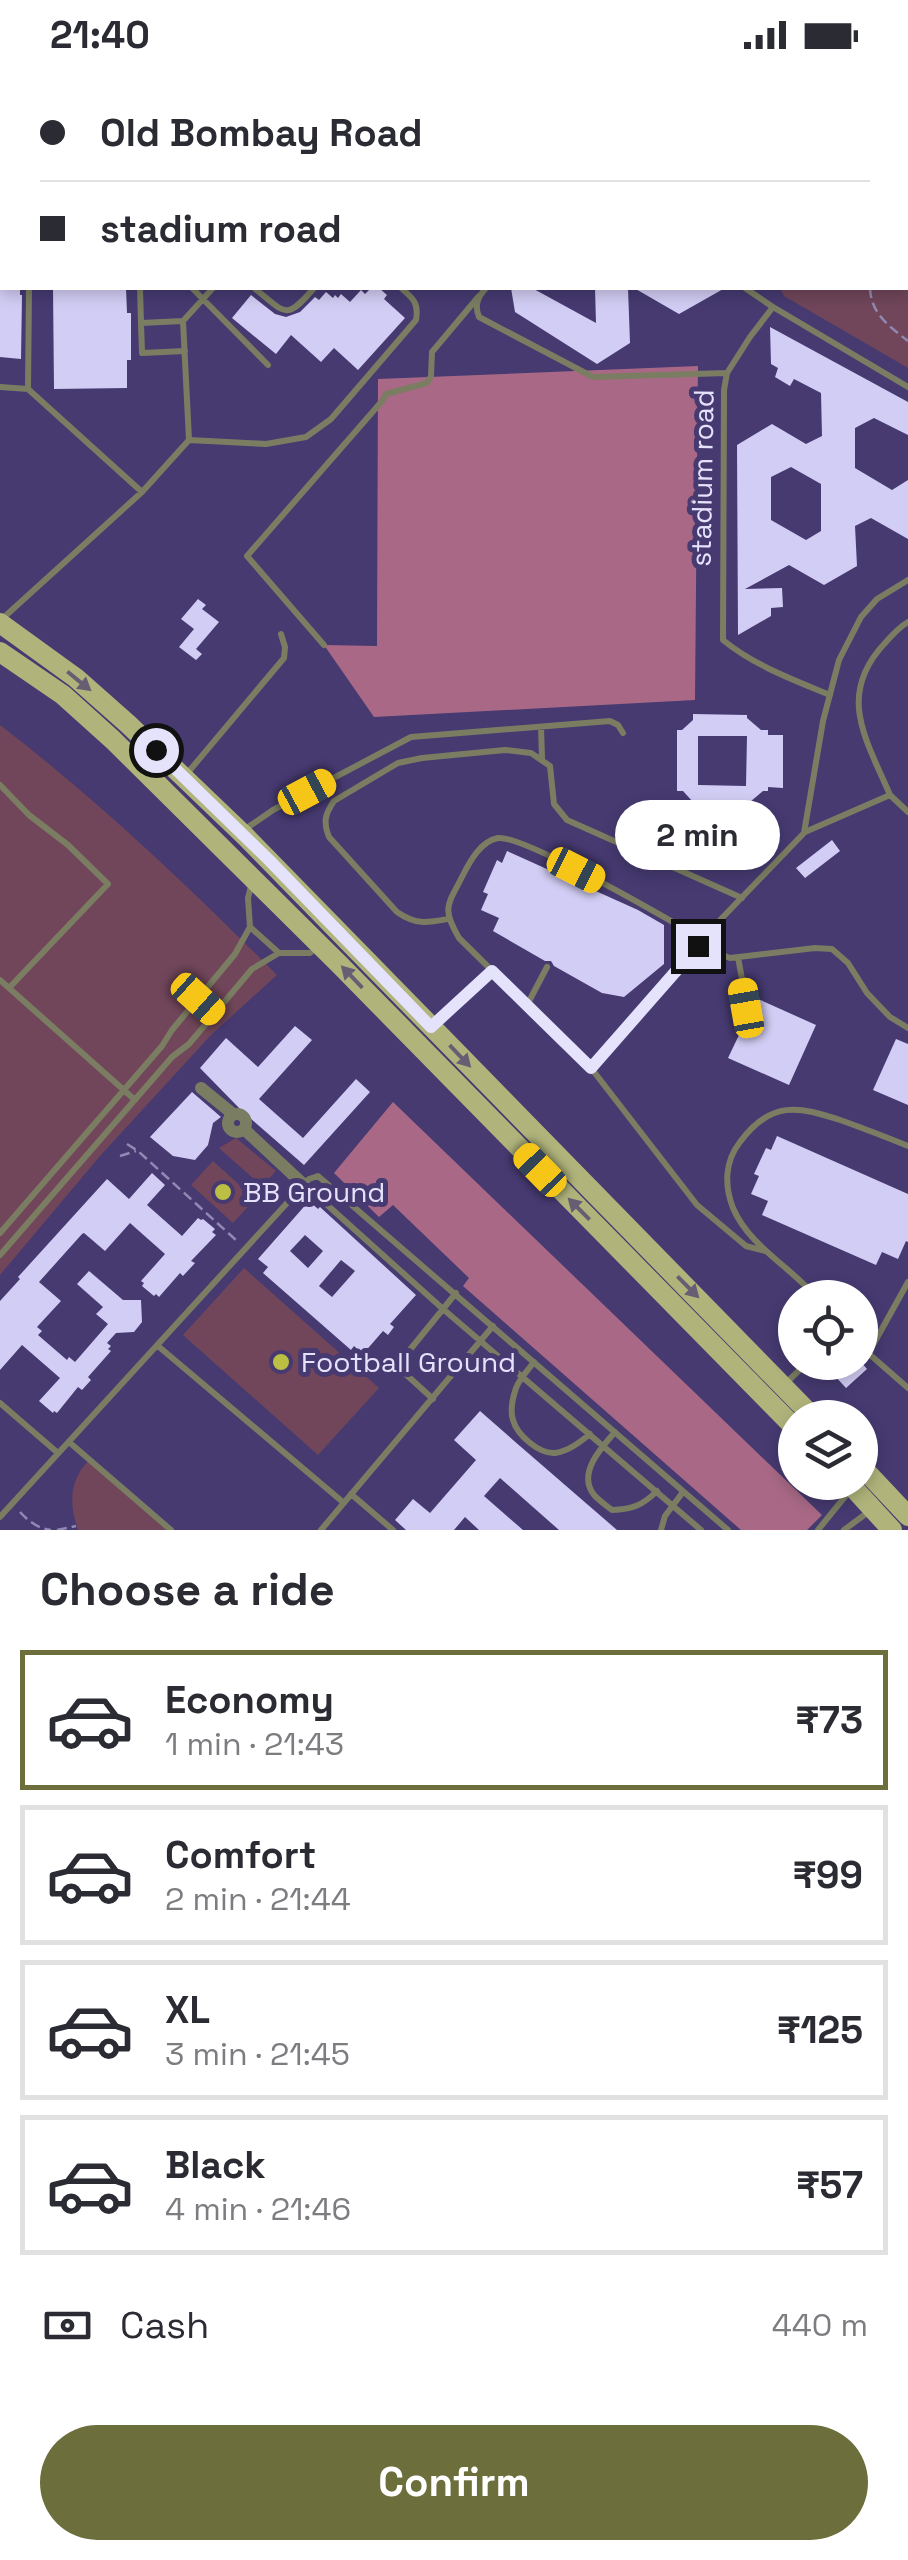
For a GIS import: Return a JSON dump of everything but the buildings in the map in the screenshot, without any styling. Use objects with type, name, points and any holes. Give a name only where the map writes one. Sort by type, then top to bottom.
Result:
[{"type":"main road","points":[[0,622],[76,678],[241,832],[797,1400]]},
{"type":"main road","points":[[0,652],[62,695],[114,740],[778,1411]]},
{"type":"main road","points":[[286,910],[302,895]]},
{"type":"main road","points":[[878,1484],[908,1516]]},
{"type":"main road","points":[[864,1500],[892,1530]]},
{"type":"street","points":[[201,1088],[233,1114],[244,1117],[244,1129],[304,1184]]},
{"type":"lane","points":[[28,389],[29,290]]},
{"type":"lane","points":[[140,290],[142,352],[185,351]]},
{"type":"lane","points":[[194,290],[268,365]]},
{"type":"lane","points":[[141,323],[183,321],[211,290]]},
{"type":"lane","points":[[256,290],[284,312],[290,312],[312,290]]},
{"type":"lane","points":[[189,440],[266,444],[306,437],[331,419],[416,320],[415,299],[404,290]]},
{"type":"lane","points":[[324,645],[247,556],[386,394],[427,383],[432,352],[484,290]]},
{"type":"lane","points":[[748,290],[908,386]]},
{"type":"lane","points":[[479,296],[479,317],[593,378],[727,373]]},
{"type":"lane","name":"stadium road","points":[[773,307],[727,373],[724,390],[723,640],[750,658],[830,695]]},
{"type":"lane","points":[[0,622],[142,492],[189,440],[183,321]]},
{"type":"lane","points":[[0,387],[28,389],[142,492]]},
{"type":"lane","points":[[804,833],[839,660],[861,617],[877,598],[908,580]]},
{"type":"lane","points":[[908,622],[875,654],[860,681],[858,696],[869,746],[890,795],[908,812]]},
{"type":"lane","points":[[184,778],[284,658],[281,634]]},
{"type":"lane","points":[[241,832],[273,810],[410,737],[610,721],[623,732]]},
{"type":"lane","points":[[541,727],[542,758]]},
{"type":"lane","points":[[448,919],[411,921],[397,912],[328,837],[324,824],[328,810],[334,801],[398,764],[506,750],[530,753],[550,766],[554,804],[567,820],[742,898]]},
{"type":"lane","points":[[0,784],[108,884],[10,988]]},
{"type":"lane","points":[[591,1068],[804,833],[890,795]]},
{"type":"lane","points":[[765,1250],[746,1246],[696,1205],[591,1068],[459,938],[448,919],[448,906],[469,863],[488,840],[504,837],[565,864],[730,958],[832,949],[848,963],[867,993],[890,1017],[908,1028]]},
{"type":"lane","points":[[0,1233],[162,1046],[235,954],[250,927],[248,898],[253,877]]},
{"type":"lane","points":[[250,927],[279,952]]},
{"type":"lane","points":[[0,1255],[252,969],[279,952],[310,952],[320,945]]},
{"type":"lane","points":[[738,958],[746,1008]]},
{"type":"lane","points":[[526,1006],[547,967]]},
{"type":"lane","points":[[431,1027],[492,971]]},
{"type":"lane","points":[[0,980],[135,1100]]},
{"type":"lane","points":[[198,999],[214,1014]]},
{"type":"lane","points":[[802,1280],[765,1250],[732,1206],[726,1180],[737,1145],[756,1123],[774,1112],[798,1108],[908,1146]]},
{"type":"lane","points":[[0,1517],[304,1184],[318,1176],[728,1530]]},
{"type":"lane","points":[[304,1184],[480,1342],[701,1530]]},
{"type":"lane","points":[[878,1336],[908,1282]]},
{"type":"lane","points":[[433,1399],[400,1369],[400,1362],[456,1293]]},
{"type":"lane","points":[[321,1530],[493,1326]]},
{"type":"lane","points":[[158,1346],[344,1503]]},
{"type":"lane","points":[[534,1362],[516,1388],[512,1419],[519,1433],[551,1454],[568,1449],[590,1434]]},
{"type":"lane","points":[[878,1362],[908,1388]]},
{"type":"lane","points":[[784,1386],[790,1380]]},
{"type":"lane","points":[[0,1404],[58,1453]]},
{"type":"lane","points":[[615,1432],[593,1460],[588,1478],[592,1492],[612,1510],[632,1509],[656,1491]]},
{"type":"lane","points":[[69,1442],[172,1530]]},
{"type":"lane","points":[[661,1530],[665,1516],[683,1492]]},
{"type":"lane","points":[[352,1494],[393,1530]]},
{"type":"lane","points":[[818,1530],[839,1500]]},
{"type":"lane","points":[[844,1530],[872,1509]]},
{"type":"path","points":[[870,290],[880,319],[908,341]]},
{"type":"path","points":[[127,1144],[246,1249]]},
{"type":"path","points":[[120,1156],[138,1150]]},
{"type":"path","points":[[12,1504],[37,1528],[49,1530]]},
{"type":"path","points":[[57,1530],[76,1526]]},
{"type":"shaded area","points":[[781,290],[908,290],[908,368],[784,296]]},
{"type":"shaded area","points":[[698,366],[695,700],[374,717],[324,645],[377,646],[378,379]]},
{"type":"shaded area","points":[[0,725],[143,846],[277,975],[211,1035],[100,1156],[0,1275]]},
{"type":"shaded area","points":[[393,1102],[778,1473],[778,1500],[806,1500],[822,1515],[807,1530],[741,1530],[463,1286],[469,1278],[393,1205],[379,1217],[334,1173]]},
{"type":"shaded area","points":[[236,1138],[276,1171],[262,1186],[219,1148]]},
{"type":"shaded area","name":"BB Ground","points":[[213,1161],[255,1199],[233,1223],[191,1185]]},
{"type":"shaded area","name":"Football Ground","points":[[244,1268],[379,1388],[318,1455],[183,1335]]},
{"type":"shaded area","points":[[89,1460],[171,1530],[78,1530],[73,1493]]},
{"type":"place","name":"BB Ground","points":[[223,1192]]},
{"type":"place","name":"Football Ground","points":[[281,1362]]},
{"type":"route","points":[[156,750],[431,1027],[492,971],[591,1068],[698,946]]}]
